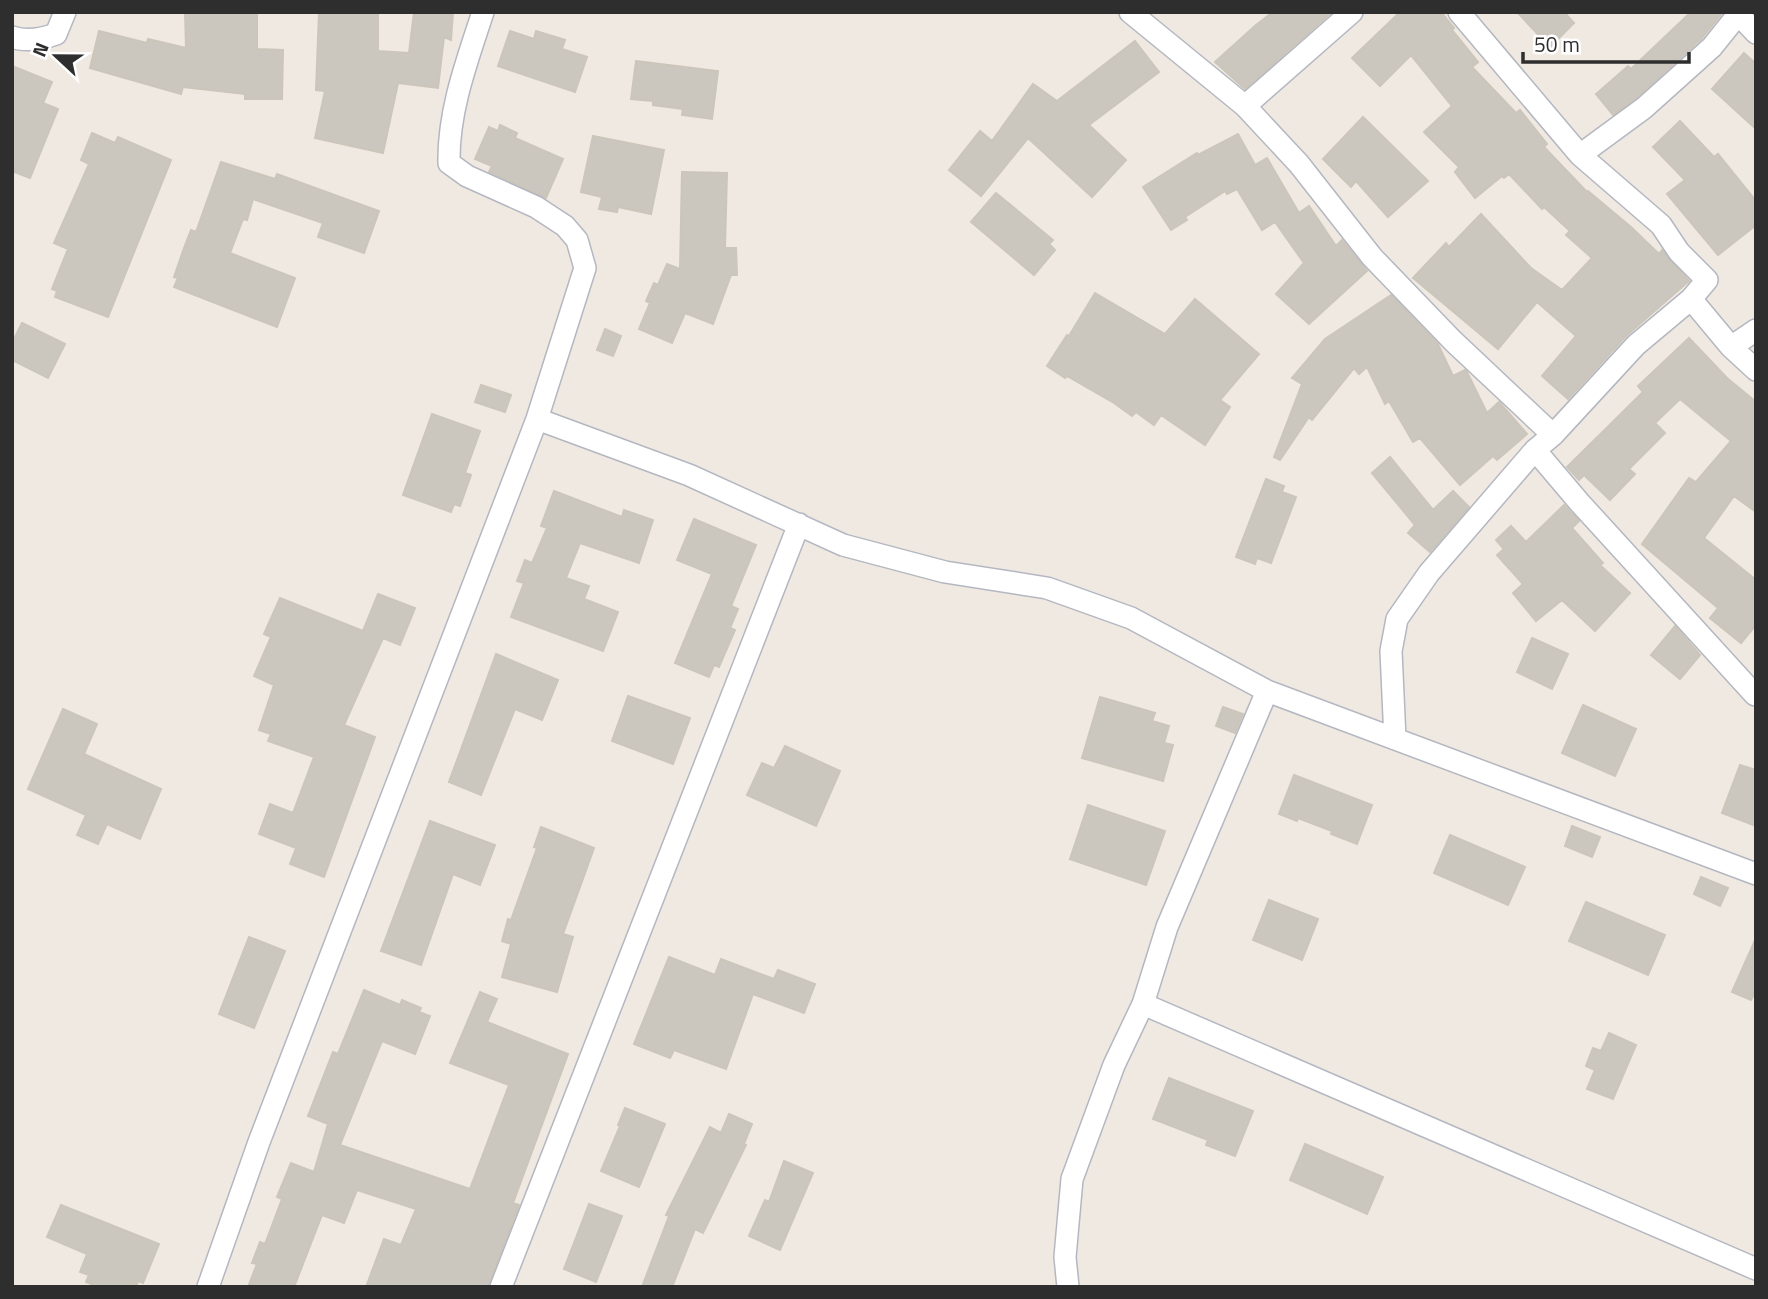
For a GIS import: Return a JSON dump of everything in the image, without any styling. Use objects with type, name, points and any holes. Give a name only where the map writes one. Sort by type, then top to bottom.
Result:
[{"type":"street","points":[[12,37],[22,40],[56,34],[65,12]]},
{"type":"street","points":[[208,1287],[264,1129],[537,419],[585,268],[577,240],[565,226],[536,207],[467,176],[449,163],[448,137],[462,75],[483,12]]},
{"type":"street","points":[[1130,12],[1245,106],[1299,164],[1372,257],[1453,341],[1553,435]]},
{"type":"street","points":[[1245,106],[1352,12]]},
{"type":"street","points":[[1395,739],[1391,651],[1397,619],[1429,573],[1535,450],[1553,435],[1636,345],[1691,299],[1707,280],[1679,252],[1661,225],[1580,155],[1459,12]]},
{"type":"street","points":[[1580,155],[1644,108],[1712,47],[1739,13],[1756,33]]},
{"type":"street","points":[[1691,299],[1731,348],[1756,370]]},
{"type":"street","points":[[1731,348],[1756,330]]},
{"type":"street","points":[[537,419],[689,475],[843,545],[944,572],[1047,588],[1131,618],[1267,691],[1756,874]]},
{"type":"street","points":[[1535,450],[1578,502],[1755,695]]},
{"type":"street","points":[[501,1287],[799,524]]},
{"type":"street","points":[[1068,1287],[1065,1257],[1072,1179],[1114,1065],[1143,1004],[1167,928],[1267,691]]},
{"type":"street","points":[[1143,1004],[1756,1269]]},
{"type":"building","points":[[185,12],[257,12],[257,49],[283,50],[282,99],[245,99],[245,94],[183,87],[181,94],[90,68],[99,31],[147,43],[148,39],[186,48]]},
{"type":"building","points":[[319,12],[378,12],[378,51],[409,53],[414,12],[453,12],[451,40],[444,37],[438,88],[398,83],[383,153],[315,138],[325,91],[316,90]]},
{"type":"building","points":[[1273,12],[1332,12],[1245,89],[1215,62]]},
{"type":"building","points":[[1400,12],[1441,12],[1478,62],[1472,67],[1516,113],[1520,110],[1547,144],[1544,147],[1587,192],[1631,227],[1659,254],[1662,250],[1689,281],[1626,336],[1568,399],[1542,376],[1576,336],[1537,302],[1498,349],[1413,278],[1446,243],[1449,247],[1481,214],[1531,268],[1562,290],[1592,258],[1566,235],[1570,231],[1544,207],[1542,209],[1509,174],[1504,178],[1502,176],[1475,198],[1455,172],[1459,167],[1424,132],[1452,106],[1411,55],[1380,86],[1352,58]]},
{"type":"building","points":[[1517,12],[1564,12],[1574,23],[1550,47]]},
{"type":"building","points":[[1691,12],[1723,12],[1702,38],[1636,98],[1613,115],[1596,94],[1628,66],[1631,69]]},
{"type":"building","points":[[510,31],[534,39],[536,31],[565,40],[562,49],[587,57],[575,92],[498,66]]},
{"type":"building","points":[[1135,41],[1159,72],[1089,125],[1126,160],[1092,197],[1028,138],[981,196],[949,170],[980,131],[992,141],[1033,84],[1057,101]]},
{"type":"building","points":[[1744,53],[1756,64],[1756,129],[1712,89]]},
{"type":"building","points":[[636,61],[718,71],[712,119],[682,115],[683,109],[653,105],[653,101],[631,99]]},
{"type":"building","points":[[12,66],[52,82],[43,103],[58,109],[30,178],[12,171]]},
{"type":"building","points":[[1363,117],[1428,181],[1388,217],[1356,181],[1351,187],[1323,159]]},
{"type":"building","points":[[1680,121],[1714,157],[1718,154],[1756,201],[1756,225],[1718,255],[1667,194],[1685,180],[1653,147]]},
{"type":"building","points":[[500,125],[517,133],[515,138],[563,159],[546,198],[489,172],[492,166],[475,159],[489,127],[498,131]]},
{"type":"building","points":[[92,133],[115,143],[118,137],[171,160],[108,317],[55,297],[57,291],[52,289],[68,249],[54,243],[89,164],[81,160]]},
{"type":"building","points":[[1238,134],[1255,165],[1267,158],[1299,213],[1309,206],[1336,246],[1342,240],[1367,271],[1309,324],[1276,294],[1304,263],[1275,222],[1262,230],[1237,189],[1227,194],[1225,191],[1185,217],[1187,220],[1171,230],[1143,187],[1197,153],[1198,155]]},
{"type":"building","points":[[593,136],[664,150],[651,214],[618,207],[617,212],[599,209],[602,197],[581,192]]},
{"type":"building","points":[[221,162],[275,179],[277,174],[379,211],[364,253],[318,237],[323,223],[253,199],[247,220],[243,219],[230,253],[295,278],[277,327],[174,287],[178,278],[174,277],[184,248],[191,230],[196,232]]},
{"type":"building","points":[[682,172],[727,173],[725,248],[736,248],[737,275],[731,275],[713,324],[685,313],[672,343],[639,329],[650,303],[646,301],[654,283],[658,285],[667,264],[680,269]]},
{"type":"building","points":[[996,193],[1053,240],[1049,244],[1055,250],[1034,275],[971,222]]},
{"type":"building","points":[[1095,293],[1165,334],[1195,299],[1259,354],[1220,400],[1230,407],[1205,445],[1161,415],[1154,425],[1136,412],[1132,416],[1047,366]]},
{"type":"building","points":[[1391,295],[1438,344],[1453,376],[1465,370],[1467,372],[1487,413],[1499,402],[1527,434],[1497,460],[1493,456],[1460,485],[1420,438],[1413,442],[1389,401],[1385,404],[1367,367],[1359,374],[1354,368],[1312,420],[1309,417],[1280,460],[1274,457],[1302,384],[1292,378],[1325,339]]},
{"type":"building","points":[[22,323],[65,344],[48,378],[12,360],[12,343]]},
{"type":"building","points":[[605,329],[621,336],[613,356],[597,350]]},
{"type":"building","points":[[1689,338],[1727,378],[1756,402],[1756,512],[1734,496],[1704,538],[1756,580],[1756,625],[1741,643],[1710,618],[1718,608],[1642,544],[1689,478],[1696,482],[1731,441],[1680,399],[1655,423],[1665,433],[1629,469],[1635,474],[1610,500],[1584,475],[1579,480],[1567,467],[1643,392],[1638,386]]},
{"type":"building","points":[[481,385],[511,395],[505,412],[475,402]]},
{"type":"building","points":[[432,414],[480,431],[465,473],[471,475],[460,506],[454,504],[451,512],[403,495]]},
{"type":"building","points":[[1390,457],[1433,510],[1453,491],[1469,507],[1430,552],[1408,533],[1415,525],[1372,473]]},
{"type":"building","points":[[1266,479],[1284,486],[1282,492],[1296,497],[1271,563],[1257,558],[1255,564],[1236,557]]},
{"type":"building","points":[[554,491],[622,517],[624,510],[653,520],[639,563],[580,543],[566,578],[589,586],[584,599],[618,612],[603,651],[511,617],[524,583],[517,581],[525,560],[532,563],[547,528],[541,526]]},
{"type":"building","points":[[1564,505],[1579,521],[1572,528],[1603,563],[1600,565],[1630,593],[1595,631],[1562,600],[1536,621],[1513,593],[1523,584],[1497,555],[1504,549],[1496,540],[1511,526],[1526,542]]},
{"type":"building","points":[[694,519],[756,545],[731,606],[738,609],[730,628],[735,630],[719,667],[714,665],[709,677],[675,663],[712,574],[677,560]]},
{"type":"building","points":[[378,594],[415,608],[400,645],[383,638],[344,725],[375,737],[324,877],[290,864],[296,848],[259,834],[270,804],[293,813],[314,757],[268,741],[271,734],[259,730],[274,685],[254,676],[271,637],[264,634],[280,598],[363,631]]},
{"type":"building","points":[[1675,626],[1700,655],[1680,679],[1651,655]]},
{"type":"building","points":[[1532,638],[1568,654],[1552,689],[1517,672]]},
{"type":"building","points":[[496,654],[558,680],[542,720],[515,709],[481,795],[449,782]]},
{"type":"building","points":[[628,696],[690,718],[673,764],[612,741]]},
{"type":"building","points":[[1100,697],[1155,713],[1152,721],[1169,726],[1164,743],[1173,745],[1163,781],[1082,758]]},
{"type":"building","points":[[1583,705],[1636,729],[1615,776],[1562,753]]},
{"type":"building","points":[[1223,707],[1243,714],[1235,733],[1216,726]]},
{"type":"building","points":[[63,709],[97,724],[84,754],[161,789],[140,839],[107,824],[98,844],[77,835],[86,815],[28,789]]},
{"type":"building","points":[[785,746],[840,771],[816,826],[747,795],[762,763],[774,768]]},
{"type":"building","points":[[1740,765],[1756,770],[1756,826],[1722,813]]},
{"type":"building","points":[[1294,775],[1372,805],[1357,844],[1331,834],[1332,831],[1279,814]]},
{"type":"building","points":[[1088,805],[1165,831],[1146,885],[1070,859]]},
{"type":"building","points":[[430,821],[495,845],[480,885],[453,874],[421,965],[381,951]]},
{"type":"building","points":[[1572,826],[1600,837],[1592,857],[1565,846]]},
{"type":"building","points":[[541,827],[594,848],[563,934],[573,937],[557,992],[502,977],[511,944],[502,941],[508,919],[511,920],[537,848],[534,847]]},
{"type":"building","points":[[1450,835],[1525,867],[1508,905],[1434,873]]},
{"type":"building","points":[[1701,877],[1728,888],[1720,906],[1694,894]]},
{"type":"building","points":[[1269,900],[1318,919],[1302,960],[1253,940]]},
{"type":"building","points":[[1586,902],[1665,935],[1648,975],[1569,941]]},
{"type":"building","points":[[249,937],[285,951],[254,1028],[219,1014]]},
{"type":"building","points":[[1756,938],[1756,990],[1751,1000],[1732,992]]},
{"type":"building","points":[[669,957],[715,975],[721,959],[774,979],[778,970],[815,984],[804,1013],[753,994],[726,1069],[674,1050],[670,1058],[634,1044]]},
{"type":"building","points":[[364,990],[400,1005],[402,1000],[421,1008],[419,1012],[430,1016],[415,1054],[382,1041],[340,1145],[470,1189],[509,1085],[450,1063],[480,992],[497,999],[487,1022],[568,1054],[513,1203],[519,1205],[488,1287],[366,1287],[384,1239],[401,1245],[416,1209],[357,1190],[344,1223],[322,1215],[294,1287],[248,1287],[257,1264],[252,1263],[260,1242],[265,1244],[282,1199],[277,1197],[291,1163],[314,1172],[328,1124],[308,1116],[333,1052],[338,1054]]},
{"type":"building","points":[[1609,1033],[1636,1045],[1613,1099],[1587,1089],[1595,1070],[1586,1066],[1593,1048],[1601,1051]]},
{"type":"building","points":[[1169,1078],[1253,1111],[1235,1156],[1206,1145],[1208,1140],[1153,1119]]},
{"type":"building","points":[[625,1108],[665,1124],[639,1187],[601,1171]]},
{"type":"building","points":[[729,1114],[752,1124],[744,1144],[746,1145],[703,1233],[695,1229],[672,1287],[642,1287],[669,1216],[666,1215],[710,1127],[721,1133]]},
{"type":"building","points":[[1305,1144],[1383,1177],[1367,1214],[1290,1180]]},
{"type":"building","points":[[784,1161],[813,1173],[780,1250],[749,1236],[765,1200],[769,1202]]},
{"type":"building","points":[[589,1204],[622,1216],[596,1282],[564,1269]]},
{"type":"building","points":[[61,1205],[159,1244],[143,1283],[138,1281],[136,1287],[99,1287],[86,1282],[89,1275],[80,1272],[87,1254],[47,1237]]}]
